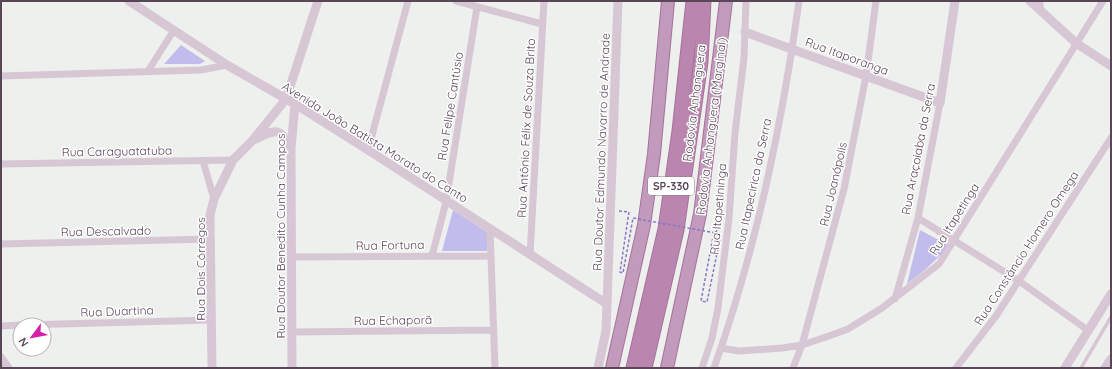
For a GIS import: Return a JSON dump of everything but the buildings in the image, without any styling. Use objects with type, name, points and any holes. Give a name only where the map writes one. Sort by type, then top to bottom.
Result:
[{"type":"highway","points":[[612,368],[644,225],[654,154],[668,1]]},
{"type":"highway","name":"Rodovia Anhanguera","points":[[633,368],[665,229],[679,131],[693,1]]},
{"type":"highway","name":"Rodovia Anhanguera (Marginal)","points":[[667,368],[700,214],[726,1]]},
{"type":"highway","name":"Rodovia Anhanguera","points":[[645,368],[677,230],[701,62],[704,4]]},
{"type":"street","name":"Avenida João Batista Morato do Canto","points":[[129,1],[227,66],[295,104],[607,304]]},
{"type":"street","name":"Rua Dois Córregos","points":[[212,368],[210,215],[214,199],[233,160],[254,140],[286,99],[318,1]]},
{"type":"street","points":[[368,150],[408,1]]},
{"type":"street","points":[[456,1],[542,24]]},
{"type":"street","name":"Rua Antônio Félix de Souza Brito","points":[[530,255],[544,1]]},
{"type":"street","name":"Rua Doutor Edmundo Navarro de Andrade","points":[[598,368],[606,331],[612,210],[618,1]]},
{"type":"street","name":"Rua Itapetininga","points":[[702,368],[712,338],[718,308],[729,218],[745,32],[746,1]]},
{"type":"street","name":"Rua Itapecirica da Serra","points":[[714,368],[743,276],[762,201],[792,49],[798,1]]},
{"type":"street","name":"Rua Joanópolis","points":[[793,368],[802,345],[844,189],[866,76],[876,1]]},
{"type":"street","name":"Rua Araçoiaba da Serra","points":[[895,299],[918,218],[940,103],[955,1]]},
{"type":"street","points":[[1030,1],[1076,43],[1111,66]]},
{"type":"street","points":[[1040,1],[1040,11]]},
{"type":"street","name":"Rua Itapetinga","points":[[721,348],[739,351],[802,345],[848,329],[895,299],[939,264],[1103,1]]},
{"type":"street","name":"Rua Felipe Cantúsio","points":[[432,256],[446,202],[477,7]]},
{"type":"street","points":[[148,71],[174,30]]},
{"type":"street","name":"Rua Itaporanga","points":[[745,32],[940,103]]},
{"type":"street","points":[[1,76],[201,70],[227,66]]},
{"type":"street","name":"Rua Doutor Benedito Cunha Campos","points":[[292,368],[290,257],[291,149],[295,104]]},
{"type":"street","points":[[274,115],[275,128],[284,135],[291,149]]},
{"type":"street","points":[[254,140],[270,132],[279,132],[293,125]]},
{"type":"street","name":"Rua Constâncio Homero Omega","points":[[956,368],[996,316],[1111,138]]},
{"type":"street","name":"Rua Caraguatatuba","points":[[1,164],[233,160]]},
{"type":"street","points":[[203,161],[214,199]]},
{"type":"street","points":[[918,218],[1019,281],[1089,331]]},
{"type":"street","points":[[490,230],[495,368]]},
{"type":"street","name":"Rua Descalvado","points":[[1,244],[211,239]]},
{"type":"street","name":"Rua Fortuna","points":[[290,257],[490,256]]},
{"type":"street","points":[[1065,368],[1111,294]]},
{"type":"street","name":"Rua Duartina","points":[[52,324],[212,320]]},
{"type":"street","name":"Rua Duartina","points":[[1,326],[12,325]]},
{"type":"street","name":"Rua Echaporã","points":[[292,332],[494,330]]},
{"type":"street","points":[[1,358],[8,368]]},
{"type":"street","points":[[1105,368],[1111,359]]},
{"type":"lane","points":[[1081,368],[1106,328],[1111,317]]},
{"type":"lane","points":[[1106,328],[1111,322]]},
{"type":"path","points":[[612,210],[629,212],[620,272],[623,273],[633,218],[721,234],[707,302],[701,301],[714,237]]},
{"type":"shaded area","points":[[181,45],[205,61],[200,64],[164,64]]},
{"type":"shaded area","points":[[453,210],[487,232],[487,251],[442,251]]},
{"type":"shaded area","points":[[920,230],[950,246],[926,269],[907,284]]}]
